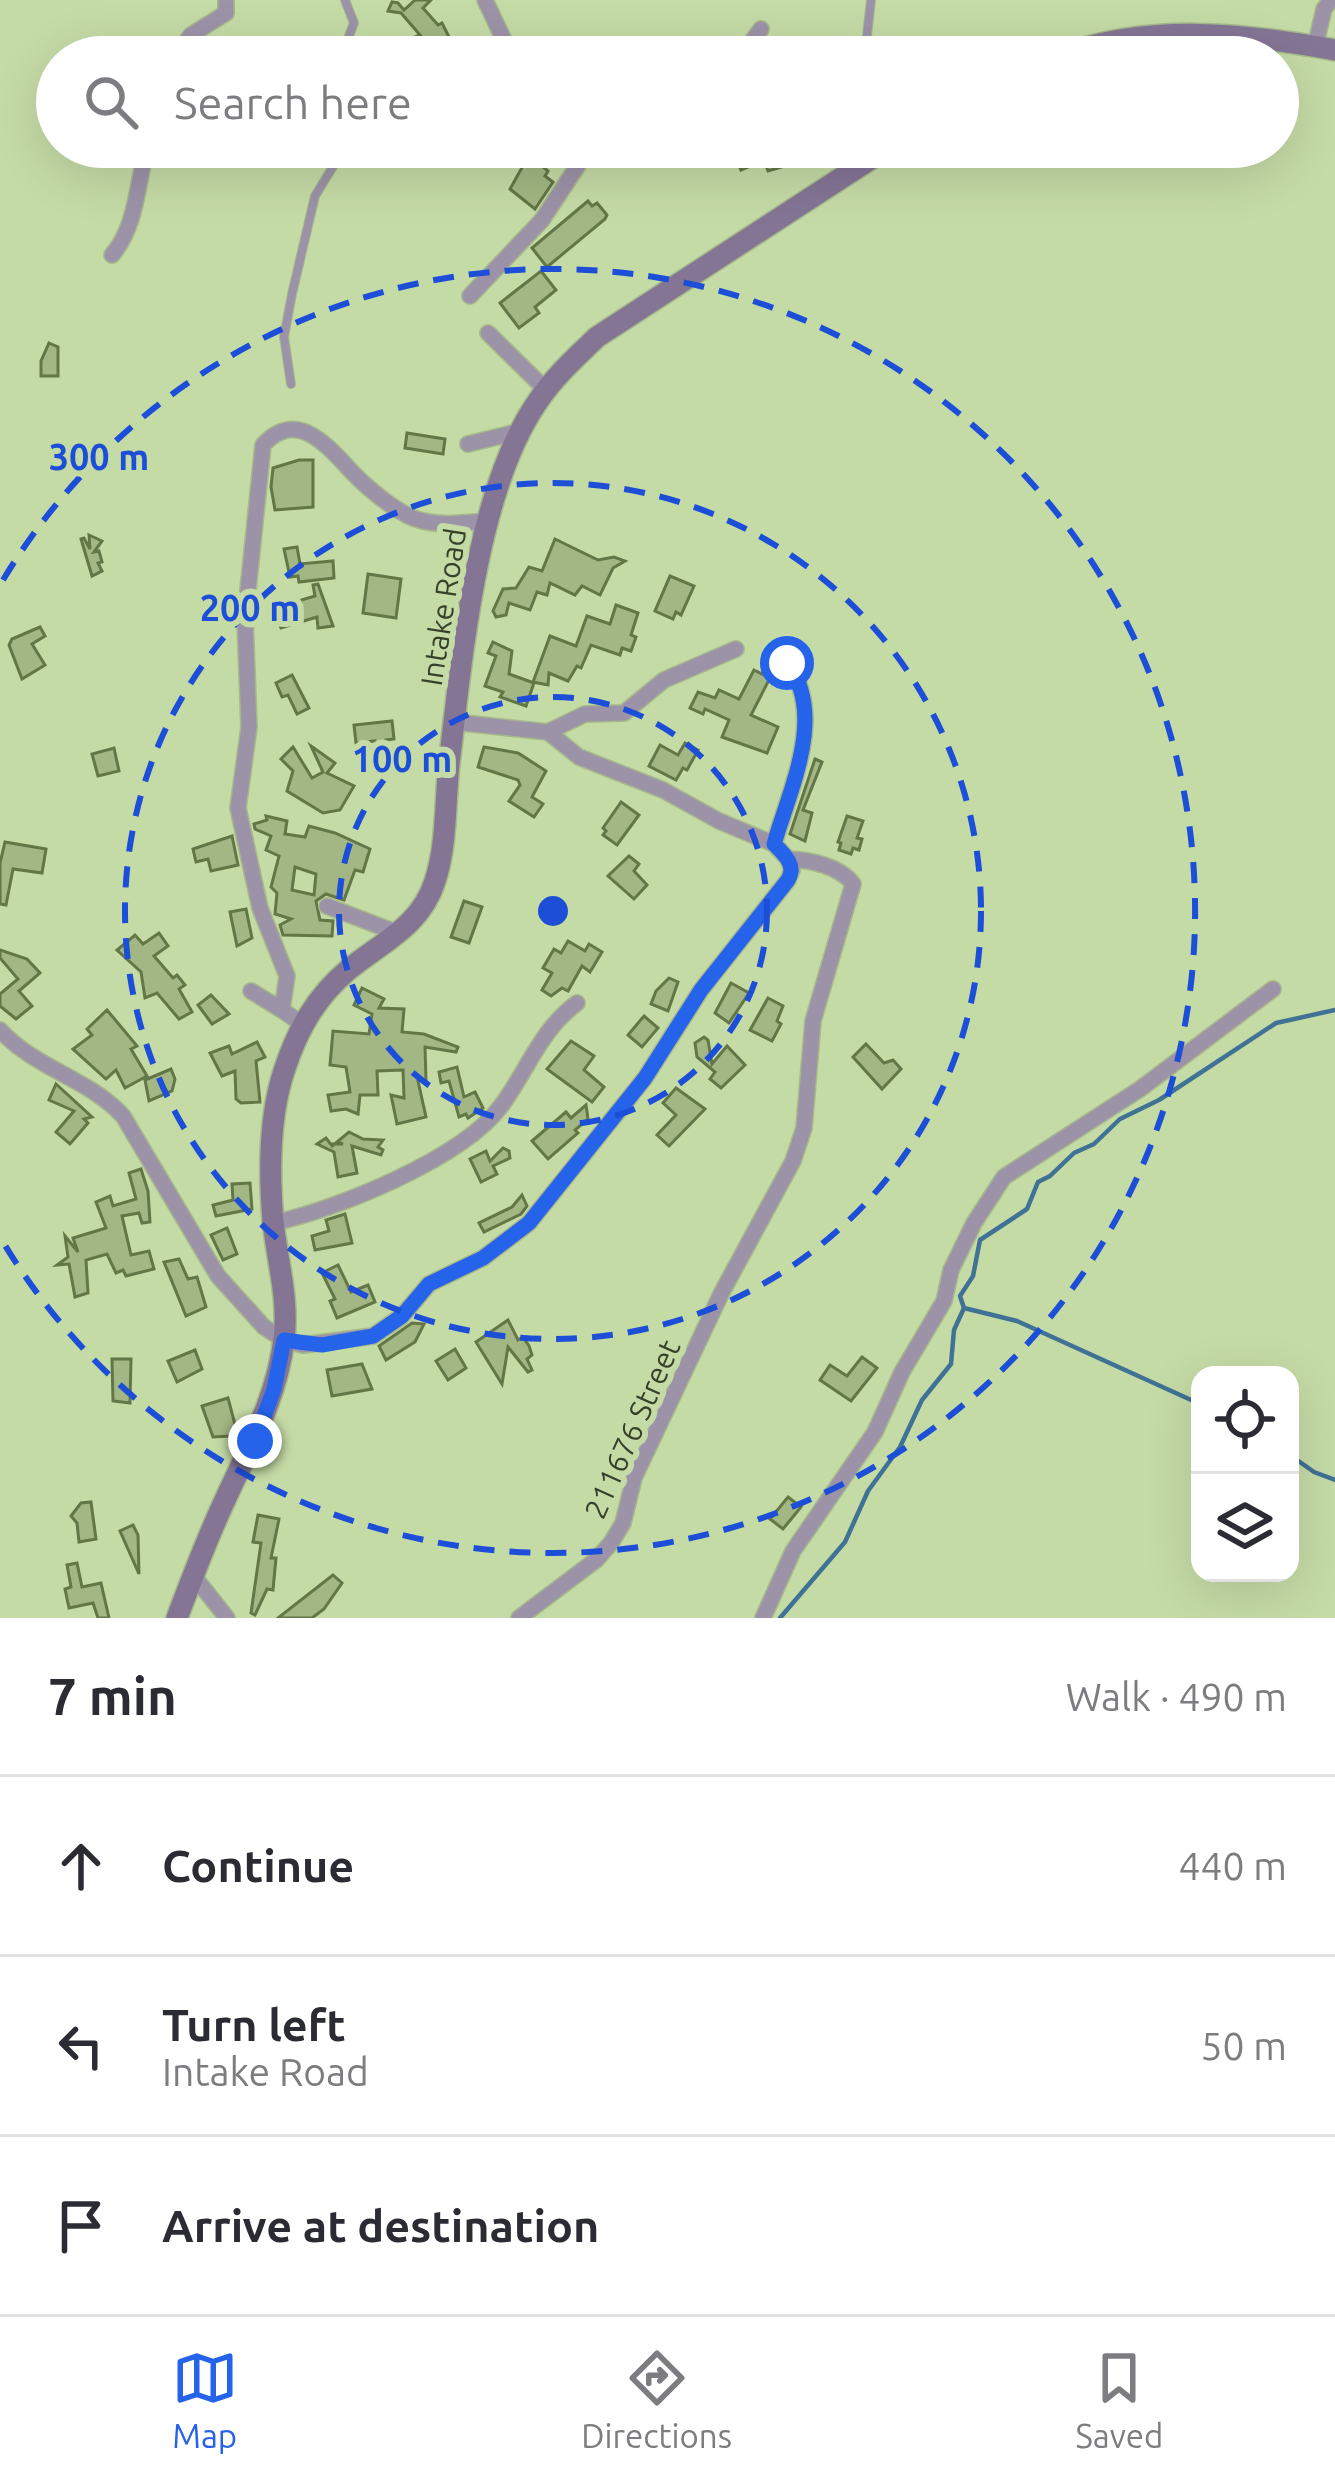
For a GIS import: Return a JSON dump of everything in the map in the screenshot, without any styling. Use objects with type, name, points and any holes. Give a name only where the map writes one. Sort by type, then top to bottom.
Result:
[{"type":"street","points":[[190,36],[226,13],[226,0]]},
{"type":"street","points":[[485,0],[502,36]]},
{"type":"street","points":[[1325,48],[1324,9],[1331,0]]},
{"type":"street","points":[[755,36],[761,29]]},
{"type":"street","points":[[1172,36],[1250,36]]},
{"type":"street","points":[[112,255],[121,245],[143,168]]},
{"type":"street","points":[[470,296],[542,220],[576,168]]},
{"type":"street","name":"Intake Road","points":[[177,1618],[255,1441],[274,1389],[284,1340],[284,1291],[273,1223],[274,1125],[282,1076],[311,1009],[346,972],[400,934],[418,915],[436,879],[454,722],[487,521],[493,492],[521,431],[546,390],[597,337],[857,168]]},
{"type":"street","points":[[488,334],[546,390]]},
{"type":"street","points":[[282,1010],[287,976],[260,908],[238,808],[249,727],[245,620],[263,445],[273,434],[289,430],[316,436],[370,488],[408,516],[431,523],[487,521]]},
{"type":"street","points":[[468,444],[521,431]]},
{"type":"street","points":[[454,722],[548,731],[585,714],[631,711],[664,680],[736,649]]},
{"type":"street","points":[[774,844],[803,750],[805,705],[798,677],[787,663]]},
{"type":"street","points":[[0,1031],[31,1060],[107,1099],[123,1116],[218,1276],[264,1328],[284,1340],[322,1345],[373,1336],[402,1316],[429,1284],[483,1258],[529,1223],[645,1078],[701,990],[792,870],[774,844],[663,790],[598,767],[548,731]]},
{"type":"street","name":"211676 Street","points":[[519,1618],[596,1560],[611,1543],[622,1523],[634,1478],[722,1292],[799,1145],[813,1022],[853,884],[843,874],[807,860],[788,859]]},
{"type":"street","points":[[327,906],[400,934]]},
{"type":"street","points":[[763,1618],[793,1551],[874,1432],[937,1314],[951,1270],[974,1223],[1004,1177],[1140,1089],[1273,988]]},
{"type":"street","points":[[251,992],[302,1024]]},
{"type":"street","points":[[273,1223],[325,1210],[388,1184],[478,1130],[498,1111],[550,1025],[577,1003]]},
{"type":"street","points":[[193,1575],[227,1618]]},
{"type":"lane","points":[[345,0],[354,23],[348,36]]},
{"type":"lane","points":[[867,36],[872,0]]},
{"type":"lane","points":[[291,384],[284,337],[292,294],[315,196],[332,168]]},
{"type":"building","points":[[415,0],[431,0],[423,8],[438,25],[442,23],[448,36],[418,36],[401,13],[388,11],[392,2],[404,10]]},
{"type":"building","points":[[522,168],[544,168],[545,176],[553,182],[535,209],[510,189]]},
{"type":"building","points":[[588,201],[592,206],[597,203],[605,219],[547,267],[532,248]]},
{"type":"building","points":[[541,271],[556,290],[535,307],[539,313],[519,328],[500,303]]},
{"type":"building","points":[[49,343],[58,347],[58,376],[41,376]]},
{"type":"building","points":[[407,433],[445,439],[443,454],[405,448]]},
{"type":"building","points":[[313,460],[313,507],[275,510],[273,468]]},
{"type":"building","points":[[89,535],[102,541],[94,552],[99,551],[102,571],[92,576],[81,539],[90,549]]},
{"type":"building","points":[[555,539],[598,560],[625,561],[613,568],[600,595],[582,586],[575,595],[550,583],[547,595],[537,592],[530,610],[509,603],[506,615],[496,617],[493,611],[503,589],[516,588],[529,567],[542,571]]},
{"type":"building","points":[[297,547],[300,564],[333,561],[334,578],[299,582],[298,576],[290,577],[284,549]]},
{"type":"building","points":[[368,574],[401,579],[396,618],[363,613]]},
{"type":"building","points":[[670,576],[694,586],[681,615],[676,612],[673,619],[655,611]]},
{"type":"building","points":[[318,584],[333,626],[318,628],[317,617],[281,628],[277,616],[287,613],[285,605],[315,596],[313,585]]},
{"type":"building","points":[[616,605],[638,613],[631,651],[622,648],[620,655],[591,645],[581,668],[577,666],[568,681],[549,673],[548,685],[533,682],[550,636],[576,646],[587,616],[610,624]]},
{"type":"building","points":[[40,627],[45,636],[32,644],[45,665],[22,679],[9,645],[12,639]]},
{"type":"building","points":[[493,642],[512,651],[509,674],[534,683],[526,706],[485,686],[496,656],[488,653]]},
{"type":"building","points":[[754,670],[770,678],[751,715],[778,727],[767,753],[722,737],[729,720],[690,708],[698,692],[715,698],[719,690],[739,699]]},
{"type":"building","points":[[292,675],[309,708],[297,714],[276,683]]},
{"type":"building","points":[[392,721],[394,739],[386,740],[387,748],[376,749],[375,741],[356,743],[354,725]]},
{"type":"building","points":[[685,743],[698,750],[676,780],[649,766],[660,745],[678,755]]},
{"type":"building","points":[[311,746],[335,763],[327,773],[354,786],[340,810],[323,813],[287,791],[293,771],[281,759],[293,747],[312,778],[323,772]]},
{"type":"building","points":[[484,747],[518,753],[546,771],[532,797],[543,804],[534,817],[509,801],[520,785],[518,780],[478,767]]},
{"type":"building","points":[[114,748],[119,771],[98,776],[92,754]]},
{"type":"building","points":[[815,759],[822,762],[803,810],[812,813],[805,841],[790,834]]},
{"type":"building","points":[[621,802],[639,815],[617,845],[603,835],[603,828]]},
{"type":"building","points":[[266,816],[287,821],[285,834],[305,837],[309,826],[370,849],[363,872],[355,870],[344,900],[326,894],[316,901],[320,920],[333,921],[332,936],[283,935],[280,925],[291,919],[275,914],[277,893],[271,887],[279,856],[266,850],[271,836],[254,824],[267,820]],"holes":[[[295,867],[316,874],[314,895],[292,890]]]},
{"type":"building","points":[[847,816],[863,821],[857,838],[862,839],[859,850],[853,848],[851,854],[839,850],[838,842]]},
{"type":"building","points":[[232,836],[238,865],[211,871],[208,859],[196,862],[193,849]]},
{"type":"building","points":[[5,842],[46,849],[42,873],[13,869],[6,905],[0,904]]},
{"type":"building","points":[[629,856],[639,864],[634,871],[647,885],[634,899],[608,876]]},
{"type":"building","points":[[464,901],[482,907],[469,943],[451,937]]},
{"type":"building","points":[[246,909],[252,938],[237,946],[230,912]]},
{"type":"building","points":[[159,933],[168,946],[154,956],[185,985],[179,989],[192,1012],[179,1019],[157,993],[145,998],[141,972],[117,950],[135,935],[143,944]]},
{"type":"building","points":[[568,941],[585,951],[589,944],[602,952],[590,972],[582,966],[568,991],[562,988],[551,996],[542,990],[552,973],[543,968],[554,949],[561,953]]},
{"type":"building","points":[[0,950],[27,959],[40,973],[19,991],[32,1006],[16,1019],[0,1006],[0,994],[18,979],[0,958]]},
{"type":"building","points":[[669,978],[678,982],[668,1011],[651,1004]]},
{"type":"building","points":[[731,983],[749,993],[729,1023],[715,1013]]},
{"type":"building","points":[[362,988],[384,999],[379,1008],[404,1009],[402,1032],[424,1034],[458,1047],[456,1052],[425,1047],[426,1080],[418,1081],[426,1117],[397,1124],[391,1095],[404,1098],[403,1070],[377,1071],[378,1095],[360,1095],[358,1114],[346,1109],[331,1111],[328,1095],[350,1092],[346,1067],[330,1065],[333,1031],[369,1034],[372,1014],[354,1005]]},
{"type":"building","points":[[211,995],[229,1014],[212,1024],[198,1005]]},
{"type":"building","points":[[768,998],[783,1006],[772,1041],[750,1030]]},
{"type":"building","points":[[107,1010],[137,1046],[131,1049],[147,1076],[125,1088],[116,1070],[106,1079],[73,1049],[92,1035],[87,1029]]},
{"type":"building","points":[[644,1016],[658,1028],[642,1047],[628,1035]]},
{"type":"building","points":[[704,1037],[712,1064],[727,1046],[745,1065],[721,1088],[710,1079],[715,1072],[697,1057],[695,1043]]},
{"type":"building","points":[[571,1041],[594,1056],[584,1070],[604,1087],[592,1102],[547,1069]]},
{"type":"building","points":[[257,1042],[265,1057],[256,1061],[260,1102],[241,1103],[236,1099],[235,1071],[222,1076],[210,1053],[229,1046],[232,1054]]},
{"type":"building","points":[[866,1044],[884,1063],[893,1060],[901,1069],[882,1089],[853,1057]]},
{"type":"building","points":[[457,1067],[464,1097],[475,1092],[483,1108],[468,1118],[466,1114],[459,1117],[449,1081],[441,1083],[439,1072]]},
{"type":"building","points":[[171,1069],[172,1091],[149,1101],[145,1080]]},
{"type":"building","points":[[56,1084],[92,1117],[84,1119],[88,1123],[70,1144],[56,1132],[74,1111],[49,1100]]},
{"type":"building","points":[[676,1088],[705,1109],[669,1146],[657,1135],[676,1115],[663,1103]]},
{"type":"building","points":[[586,1105],[588,1119],[548,1159],[532,1141],[566,1112],[571,1118]]},
{"type":"building","points":[[349,1132],[363,1139],[383,1140],[378,1147],[383,1150],[381,1155],[352,1146],[357,1173],[338,1177],[334,1152],[317,1144],[326,1138],[333,1147],[343,1144],[337,1142]]},
{"type":"building","points":[[503,1148],[510,1158],[493,1166],[497,1174],[481,1182],[470,1159],[486,1151],[490,1161]]},
{"type":"building","points":[[141,1169],[150,1222],[142,1223],[139,1213],[122,1216],[131,1255],[149,1251],[154,1269],[126,1276],[123,1270],[116,1273],[107,1254],[86,1260],[88,1293],[75,1297],[69,1264],[57,1265],[68,1257],[65,1236],[78,1252],[73,1238],[106,1228],[96,1202],[110,1196],[113,1206],[136,1199],[129,1173]]},
{"type":"building","points":[[250,1183],[252,1209],[216,1216],[213,1205],[233,1200],[232,1184]]},
{"type":"building","points":[[522,1195],[527,1206],[521,1214],[484,1232],[479,1223],[512,1207]]},
{"type":"building","points":[[345,1214],[352,1243],[315,1250],[312,1236],[329,1231],[326,1220]]},
{"type":"building","points":[[227,1228],[237,1254],[223,1260],[211,1235]]},
{"type":"building","points":[[179,1259],[188,1279],[197,1277],[206,1307],[186,1316],[164,1262]]},
{"type":"building","points":[[338,1265],[351,1292],[368,1285],[375,1302],[337,1318],[330,1301],[335,1299],[322,1273]]},
{"type":"building","points":[[508,1320],[518,1340],[523,1337],[529,1346],[532,1370],[528,1372],[508,1347],[502,1384],[476,1342]]},
{"type":"building","points":[[412,1323],[424,1324],[415,1342],[386,1360],[379,1346]]},
{"type":"building","points":[[455,1349],[466,1368],[448,1380],[436,1361]]},
{"type":"building","points":[[195,1350],[202,1369],[177,1382],[168,1361]]},
{"type":"building","points":[[862,1357],[877,1368],[851,1401],[820,1380],[830,1365],[847,1376]]},
{"type":"building","points":[[112,1359],[131,1359],[130,1403],[113,1401]]},
{"type":"building","points":[[362,1364],[372,1389],[332,1396],[327,1370]]},
{"type":"building","points":[[228,1398],[237,1432],[213,1437],[202,1406]]},
{"type":"building","points":[[788,1497],[801,1507],[783,1529],[770,1519]]},
{"type":"building","points":[[91,1502],[96,1539],[79,1542],[77,1523],[71,1516],[81,1503]]},
{"type":"building","points":[[258,1515],[279,1519],[271,1558],[276,1558],[273,1590],[267,1589],[255,1615],[251,1613],[261,1543],[253,1542]]},
{"type":"building","points":[[133,1525],[138,1535],[139,1574],[120,1531]]},
{"type":"building","points":[[77,1563],[82,1587],[101,1583],[109,1618],[98,1618],[93,1603],[69,1608],[67,1565]]},
{"type":"building","points":[[333,1575],[342,1583],[324,1609],[312,1618],[278,1618]]},
{"type":"waterway","points":[[780,1618],[845,1542],[868,1491],[900,1447],[922,1400],[951,1364],[954,1330],[964,1308],[960,1296],[973,1276],[980,1240],[1027,1209],[1038,1182],[1074,1153],[1094,1144],[1120,1119],[1159,1100],[1276,1023],[1335,1010]]},
{"type":"waterway","points":[[964,1308],[1017,1321],[1191,1400]]},
{"type":"waterway","points":[[1299,1461],[1335,1480]]},
{"type":"route","points":[[255,1441],[274,1389],[284,1340],[322,1345],[373,1336],[402,1316],[429,1284],[483,1258],[529,1223],[645,1078],[701,990],[788,880],[792,870],[788,859],[774,844],[803,750],[805,705],[798,677],[787,663]]}]
